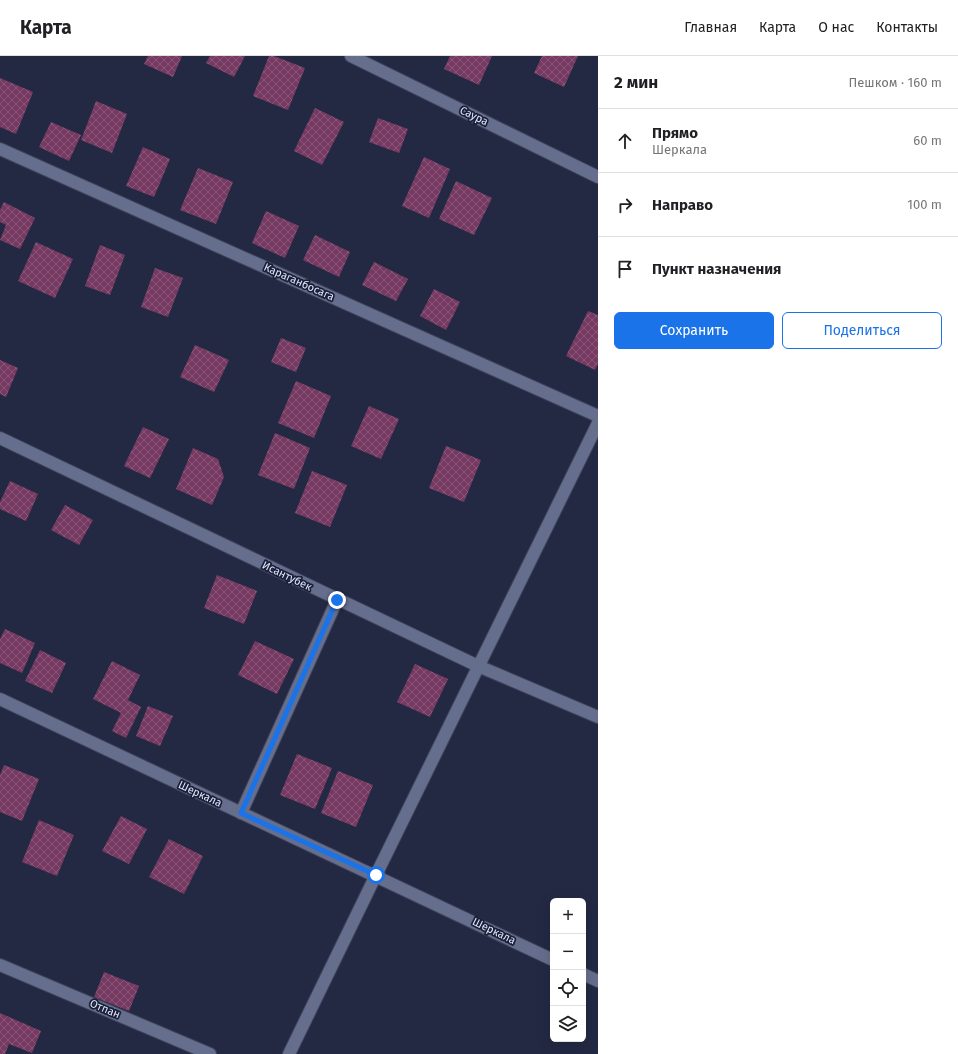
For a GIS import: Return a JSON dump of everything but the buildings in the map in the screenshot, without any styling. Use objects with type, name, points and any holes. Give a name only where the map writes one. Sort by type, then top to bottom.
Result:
[{"type":"street","name":"Саура","points":[[351,56],[598,177]]},
{"type":"street","name":"Караганбосага","points":[[0,149],[598,416]]},
{"type":"street","points":[[289,1054],[598,423]]},
{"type":"street","name":"Исантубек","points":[[0,438],[478,666],[598,717]]},
{"type":"street","points":[[241,813],[337,600]]},
{"type":"street","name":"Шеркала","points":[[0,699],[376,875],[550,959]]},
{"type":"street","name":"Отпан","points":[[0,965],[210,1054]]},
{"type":"street","points":[[586,975],[598,981]]},
{"type":"route","points":[[337,600],[241,813],[376,875]]}]
